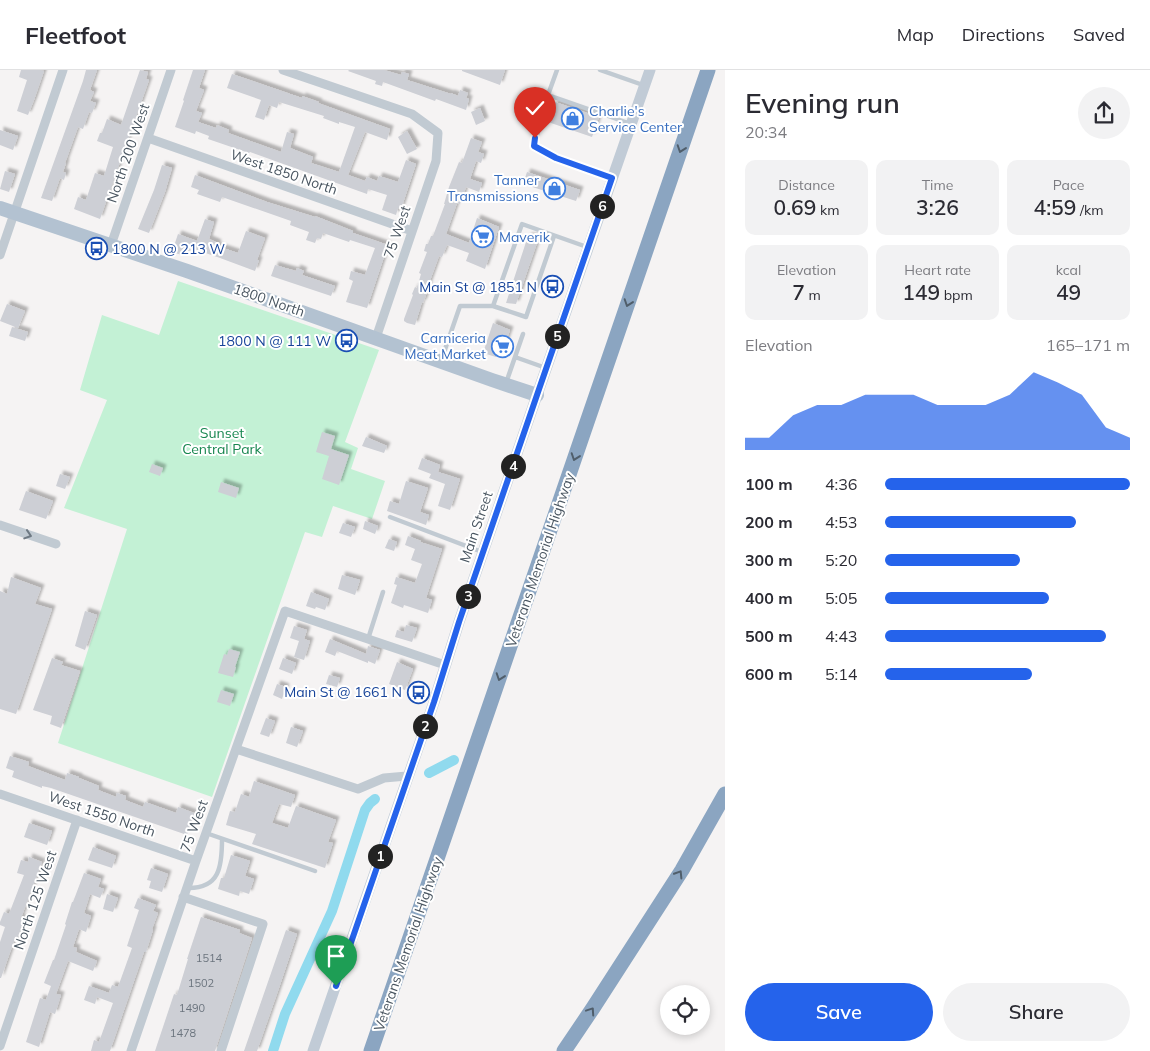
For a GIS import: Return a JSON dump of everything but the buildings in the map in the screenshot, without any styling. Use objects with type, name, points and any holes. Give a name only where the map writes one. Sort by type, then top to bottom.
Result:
[{"type":"highway","name":"Veterans Memorial Highway","points":[[372,1051],[708,70]]},
{"type":"highway","points":[[564,1051],[682,870],[725,794]]},
{"type":"main road","name":"Main Street","points":[[314,1051],[546,368],[650,70]]},
{"type":"main road","name":"1800 North","points":[[0,208],[187,271],[537,395]]},
{"type":"street","points":[[0,255],[63,70]]},
{"type":"street","name":"North 200 West","points":[[111,246],[171,70]]},
{"type":"street","name":"75 West","points":[[284,70],[412,114],[438,133],[436,161],[376,338]]},
{"type":"street","name":"West 1850 North","points":[[148,138],[412,231]]},
{"type":"street","points":[[0,526],[56,544]]},
{"type":"street","name":"75 West","points":[[131,1051],[285,611],[368,639]]},
{"type":"street","points":[[368,639],[445,665]]},
{"type":"street","points":[[236,749],[358,790],[384,778],[407,776]]},
{"type":"street","name":"West 1550 North","points":[[0,794],[196,861]]},
{"type":"street","name":"North 125 West","points":[[0,1046],[77,820]]},
{"type":"street","points":[[184,897],[263,924],[221,1051]]},
{"type":"lane","points":[[557,70],[534,146],[556,158],[612,178]]},
{"type":"lane","points":[[600,70],[644,86]]},
{"type":"lane","points":[[548,95],[631,124]]},
{"type":"lane","points":[[492,306],[522,224],[588,248]]},
{"type":"lane","points":[[440,362],[460,306],[492,306],[526,317],[554,236]]},
{"type":"lane","points":[[506,385],[523,334]]},
{"type":"lane","points":[[515,357],[546,368]]},
{"type":"lane","points":[[390,517],[483,552]]},
{"type":"lane","points":[[368,639],[383,592]]},
{"type":"lane","points":[[206,833],[314,871]]},
{"type":"lane","points":[[187,888],[206,886],[216,875],[222,856],[222,839]]},
{"type":"green space","name":"Sunset Central Park","points":[[178,281],[379,350],[345,442],[358,448],[351,469],[385,481],[372,519],[333,506],[322,537],[305,532],[212,797],[58,743],[127,529],[64,508],[107,400],[80,390],[102,315],[159,335]]},
{"type":"waterway","points":[[429,773],[454,760]]},
{"type":"waterway","points":[[273,1051],[285,1014],[332,911],[365,810],[375,799]]},
{"type":"place","name":"Charlie's Service Center","points":[[573,119]]},
{"type":"place","name":"Tanner Transmissions","points":[[555,188]]},
{"type":"place","name":"Maverik","points":[[483,237]]},
{"type":"place","name":"1800 N @ 213 W","points":[[96,249]]},
{"type":"place","name":"Main St @ 1851 N","points":[[553,287]]},
{"type":"place","name":"1800 N @ 111 W","points":[[347,341]]},
{"type":"place","name":"Carniceria Meat Market","points":[[502,346]]},
{"type":"place","name":"Main St @ 1661 N","points":[[418,692]]},
{"type":"route","points":[[336,986],[612,178],[556,158],[534,146],[535,138]]}]
